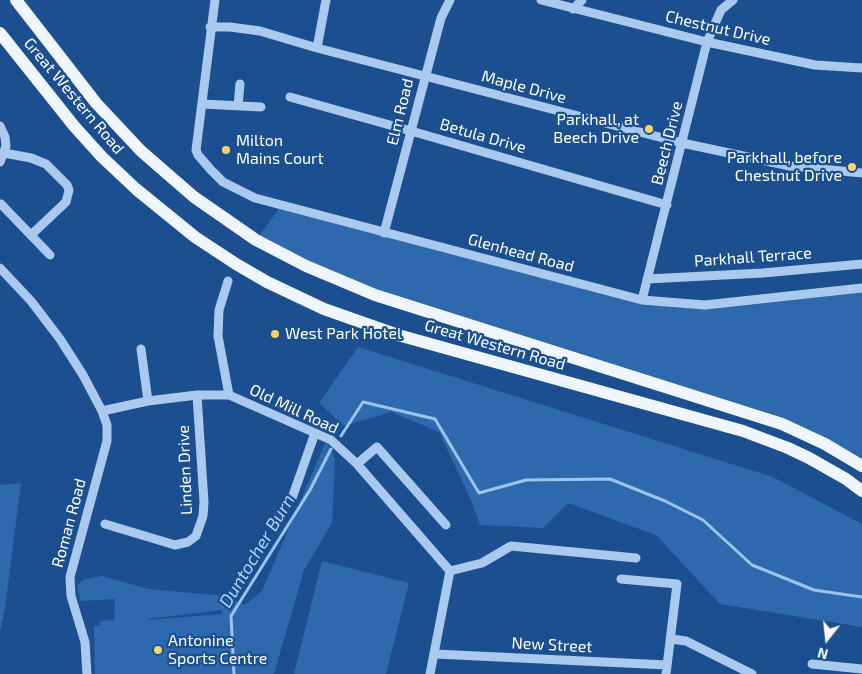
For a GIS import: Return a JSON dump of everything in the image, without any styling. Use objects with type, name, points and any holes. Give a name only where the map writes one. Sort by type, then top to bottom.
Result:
[{"type":"main road","name":"Great Western Road","points":[[16,0],[96,103],[130,139],[194,197],[256,240],[306,266],[375,295],[782,424],[825,444],[862,466]]},
{"type":"main road","name":"Great Western Road","points":[[0,33],[71,123],[136,190],[195,237],[267,282],[324,308],[398,335],[743,431],[782,445],[809,458],[862,491]]},
{"type":"street","points":[[215,0],[210,27],[202,104],[261,107]]},
{"type":"street","points":[[317,48],[326,0]]},
{"type":"street","name":"Elm Road","points":[[384,233],[441,18],[450,0]]},
{"type":"street","name":"Chestnut Drive","points":[[541,0],[707,42],[815,65],[862,68]]},
{"type":"street","points":[[573,9],[582,0]]},
{"type":"street","name":"Beech Drive","points":[[642,300],[707,42],[721,10],[733,0]]},
{"type":"street","name":"Maple Drive","points":[[210,27],[230,27],[260,31],[317,48],[682,144],[790,166],[862,173]]},
{"type":"street","points":[[238,106],[240,84]]},
{"type":"street","name":"Betula Drive","points":[[290,97],[412,130],[667,205]]},
{"type":"street","name":"Glenhead Road","points":[[202,104],[196,150],[198,155],[223,182],[255,198],[642,300],[705,305],[862,288]]},
{"type":"street","points":[[0,126],[5,137],[6,146],[2,158],[31,158],[46,164],[67,185],[69,190],[66,202],[31,235]]},
{"type":"street","points":[[1,204],[50,255]]},
{"type":"street","name":"Parkhall Terrace","points":[[647,278],[763,273],[862,264]]},
{"type":"street","name":"Roman Road","points":[[0,268],[47,320],[83,375],[102,411],[107,425],[107,441],[70,577],[71,596],[85,642],[87,674]]},
{"type":"street","points":[[228,281],[219,310],[218,336],[229,395]]},
{"type":"street","points":[[141,349],[148,401]]},
{"type":"street","name":"Old Mill Road","points":[[102,411],[148,401],[197,395],[229,395],[331,440],[357,464],[450,571]]},
{"type":"street","name":"Linden Drive","points":[[105,524],[175,545],[188,542],[196,536],[203,516],[204,502],[197,395]]},
{"type":"street","points":[[292,498],[315,433]]},
{"type":"street","points":[[357,464],[378,447],[446,525]]},
{"type":"street","points":[[430,674],[450,571],[482,563],[511,546],[636,558]]},
{"type":"street","points":[[621,579],[677,584],[667,670]]},
{"type":"street","points":[[670,639],[686,641],[752,674]]},
{"type":"street","name":"New Street","points":[[435,654],[667,670]]},
{"type":"street","points":[[812,664],[862,669]]},
{"type":"shaded area","points":[[282,205],[642,300],[705,305],[862,288],[862,466],[825,444],[375,295],[256,240]]},
{"type":"shaded area","points":[[358,347],[773,477],[862,524],[862,627],[720,604],[656,535],[568,503],[543,528],[480,525],[471,500],[439,432],[391,412],[344,426],[319,403]]},
{"type":"shaded area","points":[[326,441],[335,459],[332,523],[304,570],[274,674],[95,674],[94,626],[100,625],[100,621],[114,620],[115,599],[81,601],[77,586],[83,580],[102,576],[148,589],[226,596],[245,605],[262,591]],"holes":[[[222,610],[222,614],[147,620]]]},
{"type":"shaded area","points":[[21,483],[5,608],[0,631],[0,485]]},
{"type":"shaded area","points":[[322,561],[409,583],[386,674],[294,674]]},
{"type":"waterway","name":"Duntocher Burn","points":[[341,436],[363,402],[435,419],[479,493],[526,480],[610,479],[665,501],[703,520],[752,565],[814,590],[862,597]]},
{"type":"waterway","name":"Duntocher Burn","points":[[234,674],[231,616],[310,490],[331,449]]},
{"type":"place","name":"Parkhall, at Beech Drive","points":[[649,129]]},
{"type":"place","name":"Milton Mains Court","points":[[226,150]]},
{"type":"place","name":"Parkhall, before Chestnut Drive","points":[[852,167]]},
{"type":"place","name":"West Park Hotel","points":[[275,334]]},
{"type":"place","name":"Antonine Sports Centre","points":[[158,650]]}]
